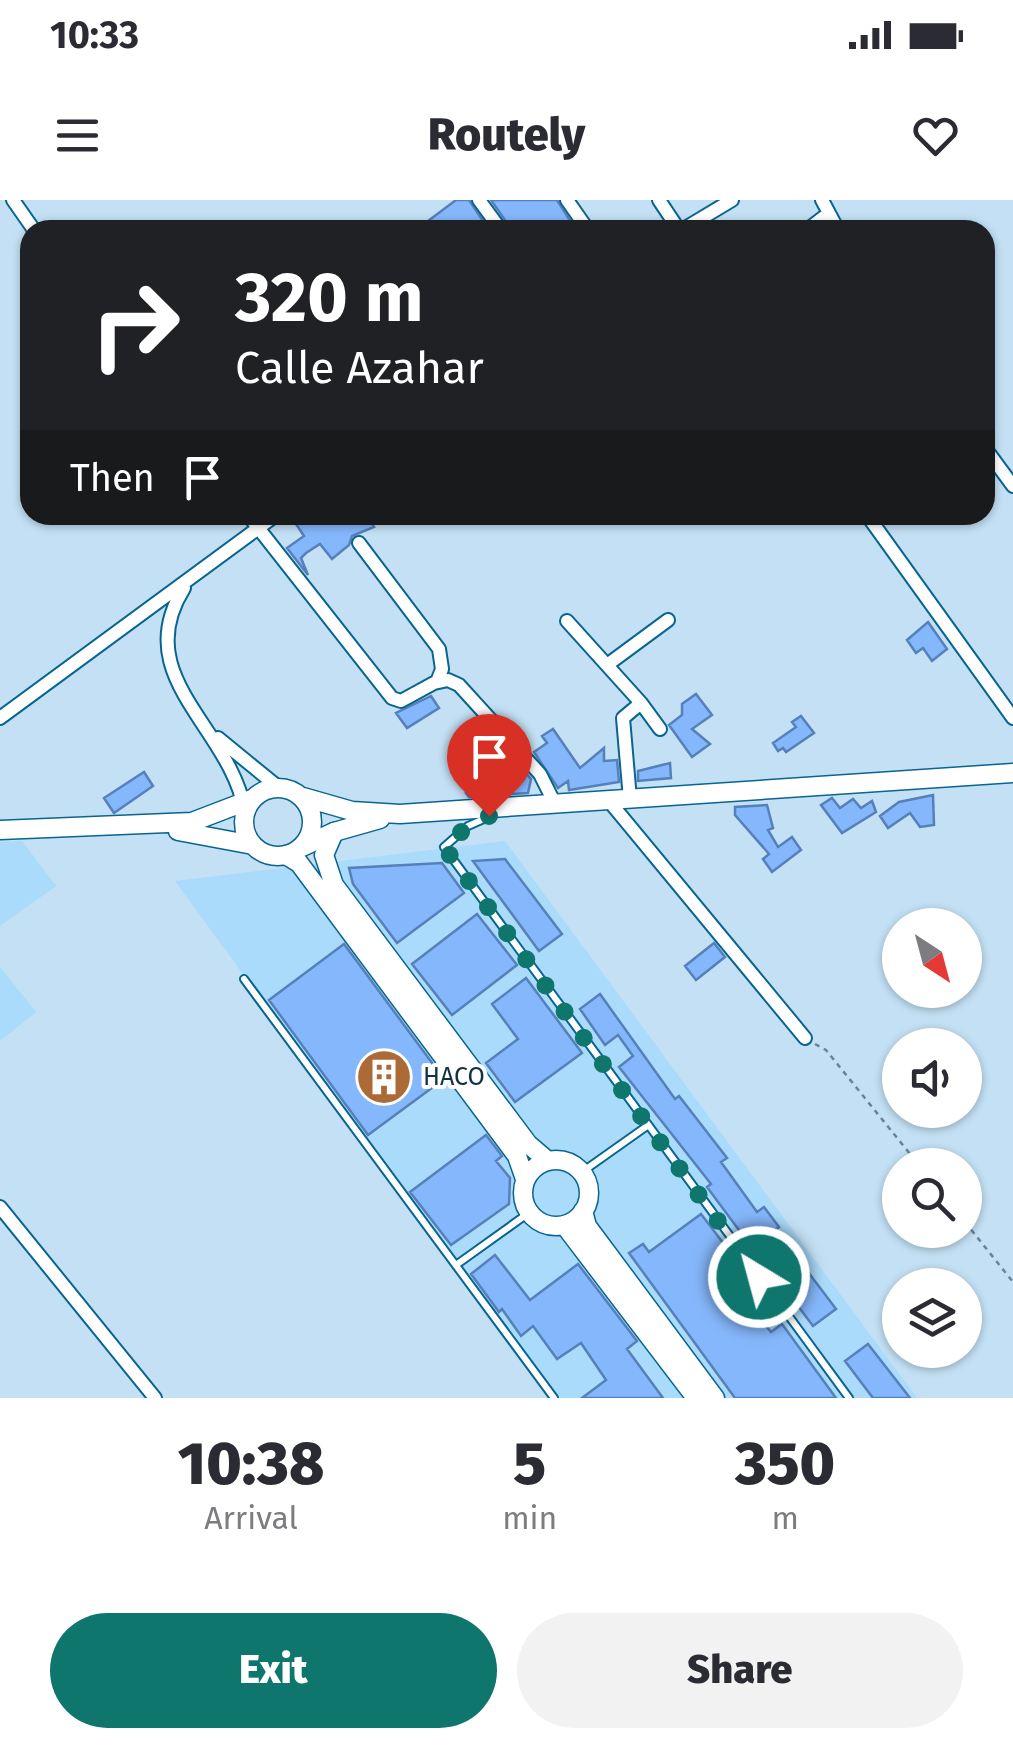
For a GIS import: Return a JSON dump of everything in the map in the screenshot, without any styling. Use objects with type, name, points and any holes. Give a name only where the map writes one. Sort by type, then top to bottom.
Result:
[{"type":"street","points":[[698,220],[732,200]]},
{"type":"street","points":[[822,200],[833,220]]},
{"type":"street","points":[[820,220],[829,213]]},
{"type":"street","points":[[995,462],[1013,486]]},
{"type":"street","points":[[256,525],[392,698],[401,700],[437,682],[459,685],[540,774],[555,804]]},
{"type":"street","points":[[0,718],[262,525]]},
{"type":"street","points":[[874,525],[1013,718]]},
{"type":"street","points":[[359,543],[439,649],[442,669],[437,682]]},
{"type":"street","points":[[196,574],[172,608],[166,656],[173,676],[212,733],[247,805],[244,824],[253,845]]},
{"type":"street","points":[[607,665],[668,620]]},
{"type":"street","points":[[566,621],[660,728]]},
{"type":"street","points":[[630,800],[623,718],[640,703]]},
{"type":"street","points":[[212,733],[278,787],[352,811],[400,814],[1013,773]]},
{"type":"street","points":[[221,814],[232,796],[235,779]]},
{"type":"street","points":[[0,830],[192,822],[247,805],[278,787]]},
{"type":"street","points":[[303,797],[312,813],[299,863],[517,1156],[525,1179],[524,1203],[530,1212],[542,1222],[565,1226],[696,1398]]},
{"type":"street","points":[[610,801],[805,1038]]},
{"type":"street","points":[[113,828],[194,832],[253,845],[262,852],[301,846],[334,832],[400,814]]},
{"type":"street","points":[[334,832],[324,855],[334,885]]},
{"type":"street","points":[[301,846],[528,1144],[548,1161],[570,1163],[582,1172],[588,1193],[582,1211],[565,1226]]},
{"type":"street","points":[[525,1179],[548,1161]]},
{"type":"street","points":[[0,1207],[156,1398]]},
{"type":"street","points":[[582,1211],[586,1226],[715,1398]]},
{"type":"lane","points":[[510,807],[468,826],[444,847],[848,1398]]},
{"type":"lane","points":[[244,979],[554,1398]]},
{"type":"lane","points":[[582,1172],[647,1126]]},
{"type":"lane","points":[[456,1265],[530,1212]]},
{"type":"path","points":[[805,1038],[826,1050],[905,1148]]},
{"type":"path","points":[[982,1243],[1013,1282]]},
{"type":"shaded area","points":[[22,841],[56,886],[0,926],[0,842]]},
{"type":"shaded area","points":[[505,841],[882,1351],[882,1368],[895,1368],[917,1398],[553,1398],[175,881]]},
{"type":"shaded area","points":[[0,967],[36,1012],[0,1041]]},
{"type":"building","points":[[456,200],[469,200],[482,220],[429,220]]},
{"type":"building","points":[[491,200],[557,200],[570,220],[505,220]]},
{"type":"building","points":[[297,525],[374,527],[352,536],[349,545],[332,559],[320,544],[306,553],[301,558],[308,575],[287,548],[304,536]]},
{"type":"building","points":[[928,622],[947,649],[932,661],[923,648],[916,653],[907,640]]},
{"type":"building","points":[[696,694],[712,715],[692,729],[710,744],[692,757],[669,725],[682,715],[682,704]]},
{"type":"building","points":[[431,696],[439,708],[407,728],[396,713]]},
{"type":"building","points":[[801,716],[814,733],[786,752],[783,748],[778,751],[773,743],[796,727],[792,722]]},
{"type":"building","points":[[553,729],[580,768],[604,748],[604,761],[617,760],[619,782],[569,790],[568,781],[558,788],[534,752],[547,743],[542,736]]},
{"type":"building","points":[[670,763],[671,778],[638,781],[638,771]]},
{"type":"building","points":[[519,765],[531,779],[528,793],[469,797],[466,793]]},
{"type":"building","points":[[144,772],[153,786],[114,813],[104,798]]},
{"type":"building","points":[[933,795],[934,825],[920,827],[910,813],[888,828],[880,816],[899,802]]},
{"type":"building","points":[[832,798],[840,808],[853,799],[861,808],[872,801],[876,812],[842,833],[821,805]]},
{"type":"building","points":[[767,805],[773,828],[768,830],[778,847],[792,837],[801,850],[772,872],[763,859],[769,854],[735,815],[735,807]]},
{"type":"building","points":[[505,859],[562,934],[539,951],[473,861]]},
{"type":"building","points":[[442,863],[464,893],[397,943],[353,884],[349,868]]},
{"type":"building","points":[[477,914],[517,965],[452,1015],[412,964]]},
{"type":"building","points":[[714,943],[725,957],[696,980],[685,966]]},
{"type":"building","points":[[344,944],[444,1079],[368,1135],[269,1000]]},
{"type":"building","points":[[526,978],[582,1053],[515,1102],[486,1063],[518,1039],[492,1004]]},
{"type":"building","points":[[600,994],[675,1099],[679,1096],[727,1158],[721,1162],[757,1212],[764,1207],[779,1227],[775,1230],[790,1250],[767,1268],[707,1187],[711,1184],[619,1067],[633,1056],[618,1035],[605,1045],[580,1009]]},
{"type":"building","points":[[486,1135],[502,1156],[496,1161],[510,1178],[509,1204],[451,1245],[410,1192]]},
{"type":"building","points":[[701,1214],[740,1265],[727,1275],[742,1296],[771,1332],[782,1324],[836,1398],[735,1398],[629,1253],[643,1244],[649,1252]]},
{"type":"building","points":[[495,1255],[530,1300],[578,1264],[637,1341],[627,1349],[663,1398],[582,1398],[606,1380],[581,1343],[557,1359],[533,1326],[521,1336],[471,1274]]},
{"type":"building","points":[[802,1264],[836,1309],[813,1326],[780,1282]]},
{"type":"building","points":[[868,1344],[882,1362],[882,1368],[887,1368],[910,1398],[873,1398],[845,1361]]},
{"type":"place","name":"HACO","points":[[384,1077]]},
{"type":"route","points":[[489,816],[468,826],[444,847],[759,1277]]}]
